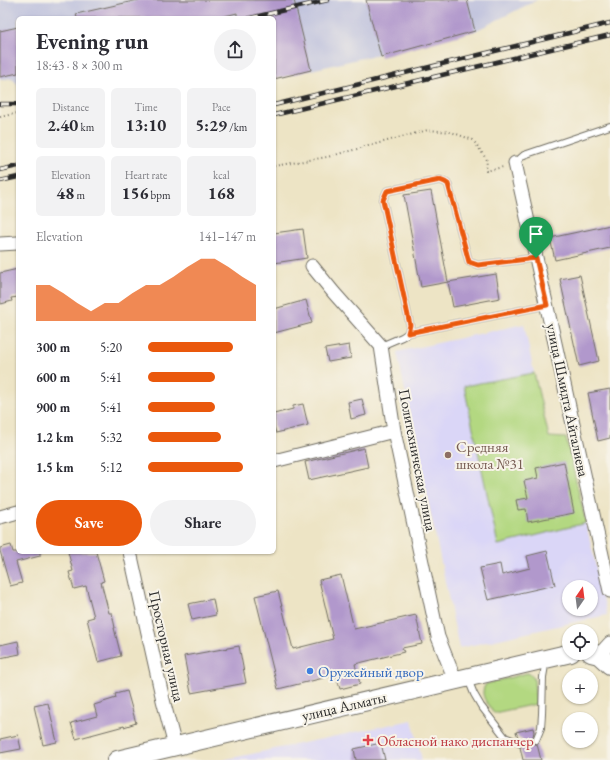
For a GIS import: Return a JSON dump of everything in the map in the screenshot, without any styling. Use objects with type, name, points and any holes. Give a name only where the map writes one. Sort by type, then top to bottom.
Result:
[{"type":"street","name":"улица Шмидта Айталиева","points":[[515,163],[610,591]]},
{"type":"street","points":[[0,244],[16,243]]},
{"type":"street","points":[[312,266],[381,346]]},
{"type":"street","name":"Политехническая улица","points":[[381,346],[394,431],[438,636],[462,679]]},
{"type":"street","points":[[276,460],[394,431]]},
{"type":"street","points":[[0,517],[16,513]]},
{"type":"street","name":"Просторная улица","points":[[132,554],[162,700],[175,746]]},
{"type":"street","name":"улица Алматы","points":[[117,760],[562,655]]},
{"type":"lane","points":[[515,163],[524,155],[610,126]]},
{"type":"lane","points":[[408,333],[410,325],[383,200],[387,191],[440,180],[445,182],[448,184],[469,262],[478,265],[536,258]]},
{"type":"lane","points":[[381,346],[408,333],[547,305]]},
{"type":"lane","points":[[536,740],[542,714],[543,677],[546,659]]},
{"type":"lane","points":[[462,679],[505,737],[519,743]]},
{"type":"path","points":[[0,117],[16,113]]},
{"type":"path","points":[[276,166],[327,157],[428,130],[451,132],[473,140],[487,160],[486,170],[504,167],[515,163]]},
{"type":"shaded area","points":[[0,0],[537,0],[475,31],[276,79],[276,16],[16,16],[16,83],[12,78],[0,80]]},
{"type":"shaded area","name":"Средняя школа №31","points":[[524,324],[534,373],[464,386],[498,545],[586,523],[607,615],[459,648],[397,352]]},
{"type":"shaded area","name":"Обласной нако диспанчер","points":[[412,720],[422,760],[223,760]]},
{"type":"green space","points":[[534,373],[549,437],[566,438],[586,523],[498,545],[464,386]]},
{"type":"green space","points":[[527,673],[532,675],[534,680],[536,704],[494,713],[483,696],[486,684]]},
{"type":"building","points":[[138,0],[294,0],[311,70],[276,79],[276,16],[237,16],[237,13],[225,16],[76,16],[76,14]]},
{"type":"building","points":[[366,0],[467,0],[475,31],[381,57]]},
{"type":"building","points":[[16,27],[16,73],[0,77],[0,31]]},
{"type":"building","points":[[431,191],[448,282],[421,287],[404,195]]},
{"type":"building","points":[[610,225],[610,248],[555,260],[550,238]]},
{"type":"building","points":[[303,229],[307,258],[276,263],[276,233]]},
{"type":"building","points":[[16,269],[16,297],[11,298],[12,301],[1,304],[0,298],[0,273]]},
{"type":"building","points":[[496,274],[500,298],[453,307],[448,282]]},
{"type":"building","points":[[580,275],[599,361],[579,366],[560,279]]},
{"type":"building","points":[[306,300],[312,323],[276,332],[276,308]]},
{"type":"building","points":[[349,345],[351,358],[328,362],[325,349]]},
{"type":"building","points":[[610,389],[610,438],[598,441],[588,393]]},
{"type":"building","points":[[362,399],[366,415],[351,419],[348,402]]},
{"type":"building","points":[[303,404],[308,425],[276,433],[276,413],[293,409],[293,406]]},
{"type":"building","points":[[364,448],[368,467],[309,480],[305,462]]},
{"type":"building","points":[[564,462],[574,513],[528,522],[526,509],[518,510],[516,500],[528,498],[524,481],[538,478],[536,468]]},
{"type":"building","points":[[11,545],[13,552],[16,552],[16,554],[40,554],[40,556],[16,562],[22,583],[10,586],[0,548]]},
{"type":"building","points":[[547,551],[555,585],[488,600],[480,568],[500,564],[502,575],[530,568],[527,556]]},
{"type":"building","points":[[69,554],[97,554],[104,581],[101,582],[109,613],[112,613],[121,656],[98,662],[87,619],[94,617],[86,586],[74,589],[69,572],[73,571]]},
{"type":"building","points":[[341,575],[354,629],[416,615],[422,644],[402,648],[404,652],[355,664],[360,684],[340,689],[336,675],[278,689],[255,596],[278,591],[293,649],[333,639],[319,580]]},
{"type":"building","points":[[213,599],[216,615],[192,620],[188,604]]},
{"type":"building","points":[[18,641],[20,654],[0,658],[0,645]]},
{"type":"building","points":[[239,646],[246,683],[191,693],[184,656]]},
{"type":"building","points":[[127,691],[136,723],[76,739],[71,723],[97,716],[94,705],[116,698],[115,694]]},
{"type":"building","points":[[48,703],[57,742],[43,745],[34,706]]},
{"type":"building","points":[[533,728],[534,732],[532,741],[534,744],[537,744],[541,760],[523,760],[520,747],[523,745],[523,742],[518,737],[516,732]]},
{"type":"building","points":[[18,735],[21,749],[0,753],[0,739]]},
{"type":"building","points":[[381,743],[385,760],[356,760],[354,749]]},
{"type":"railway","points":[[259,16],[328,0]]},
{"type":"railway","points":[[276,105],[610,23]]},
{"type":"railway","points":[[276,115],[610,35]]},
{"type":"railway","points":[[0,104],[16,104]]},
{"type":"railway","points":[[0,170],[16,166]]},
{"type":"railway","points":[[0,181],[16,177]]},
{"type":"place","name":"Средняя школа №31","points":[[448,455]]},
{"type":"place","name":"Оружейный двор","points":[[310,671]]},
{"type":"place","name":"Обласной нако диспанчер","points":[[368,740]]},
{"type":"route","points":[[440,180],[448,184],[469,262],[478,265],[536,258],[547,305],[408,333],[410,325],[383,200],[387,191],[440,180]]}]
